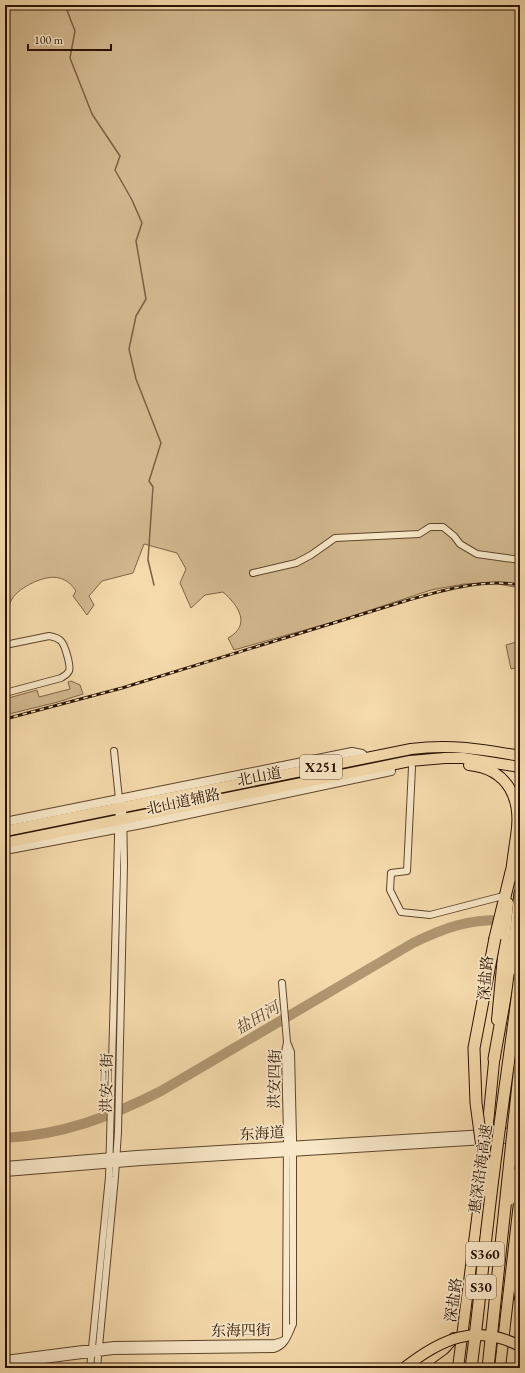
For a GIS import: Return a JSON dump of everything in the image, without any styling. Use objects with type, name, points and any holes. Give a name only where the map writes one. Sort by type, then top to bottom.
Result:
[{"type":"highway","points":[[490,1206],[476,1103],[474,1048],[499,935],[502,910],[507,897],[511,872]]},
{"type":"highway","points":[[494,1059],[513,953],[520,892]]},
{"type":"highway","name":"惠深沿海高速","points":[[472,1368],[490,1206],[510,1063],[520,975]]},
{"type":"highway","name":"惠深沿海高速","points":[[487,1368],[520,1065]]},
{"type":"highway","points":[[504,1216],[520,1171]]},
{"type":"main road","name":"北山道","points":[[5,831],[120,805],[411,749],[448,746],[479,749],[520,756]]},
{"type":"main road","name":"北山道","points":[[5,843],[121,824],[283,787],[410,761],[464,758],[520,767]]},
{"type":"main road","points":[[351,773],[391,771],[437,764],[462,764],[482,767],[496,774],[507,784],[516,804],[518,832],[511,872]]},
{"type":"main road","points":[[260,799],[283,787]]},
{"type":"main road","name":"S360","points":[[499,935],[507,897]]},
{"type":"main road","name":"深盐路","points":[[458,1368],[470,1285],[487,1137],[494,1059],[499,935]]},
{"type":"main road","name":"深盐路","points":[[472,1368],[479,1320],[492,1176],[487,1137]]},
{"type":"main road","points":[[487,1368],[507,1194],[513,1164],[520,1149]]},
{"type":"main road","name":"S360","points":[[500,1368],[520,1194]]},
{"type":"main road","points":[[519,1294],[518,1266],[520,1225]]},
{"type":"main road","points":[[418,1368],[444,1349],[457,1335],[464,1316],[470,1285]]},
{"type":"main road","points":[[404,1368],[435,1346],[457,1338],[490,1335],[520,1346]]},
{"type":"street","points":[[253,573],[296,563],[311,555],[335,538],[419,534],[430,527],[443,527],[454,536],[460,544],[477,554],[520,560]]},
{"type":"street","points":[[5,645],[49,636],[56,637],[62,641],[70,665],[69,671],[62,678],[5,693]]},
{"type":"street","name":"洪安三街","points":[[90,1368],[95,1350],[113,1160],[118,1127],[121,824],[114,751]]},
{"type":"street","points":[[412,767],[406,871],[391,873],[390,890],[401,912],[430,915],[507,897]]},
{"type":"street","name":"北山道辅路","points":[[5,850],[121,824],[260,799],[391,771]]},
{"type":"street","points":[[5,822],[120,805]]},
{"type":"street","name":"洪安三街","points":[[113,1160],[111,1129],[121,824]]},
{"type":"street","name":"洪安四街","points":[[282,983],[287,1042],[291,1052],[286,1338]]},
{"type":"street","name":"东海道","points":[[5,1166],[487,1137],[520,1132]]},
{"type":"street","name":"东海道","points":[[487,1137],[520,1138]]},
{"type":"street","name":"东海道","points":[[5,1172],[113,1160]]},
{"type":"street","name":"东海四街","points":[[5,1359],[95,1350],[274,1348],[283,1345],[286,1338]]},
{"type":"street","name":"洪安三街","points":[[95,1350],[97,1368]]},
{"type":"street","name":"东海四街","points":[[5,1365],[95,1350]]},
{"type":"shaded area","points":[[5,5],[520,5],[520,588],[493,583],[464,584],[431,590],[340,620],[234,650],[228,638],[235,633],[241,621],[238,609],[229,597],[223,592],[205,595],[191,608],[180,583],[186,569],[177,553],[144,544],[133,573],[102,581],[89,596],[94,605],[87,615],[73,596],[76,591],[72,586],[64,580],[54,577],[33,582],[15,594],[11,601],[5,623]]},
{"type":"shaded area","points":[[520,641],[520,667],[511,669],[506,645]]},
{"type":"shaded area","points":[[71,681],[80,685],[83,694],[58,702],[5,715],[5,699],[37,690],[39,697],[70,689],[68,682]]},
{"type":"waterway","points":[[65,5],[75,31],[70,58],[92,114],[120,156],[115,170],[132,200],[142,223],[136,241],[146,299],[136,316],[129,349],[136,379],[161,443],[149,481],[153,487],[148,560],[154,585]]},
{"type":"waterway","name":"盐田河","points":[[5,1138],[66,1129],[104,1117],[123,1109],[161,1091],[413,943],[447,928],[458,925],[480,921],[506,920]]},
{"type":"railway","points":[[5,719],[122,688],[433,593],[477,584],[506,583],[520,585]]}]
